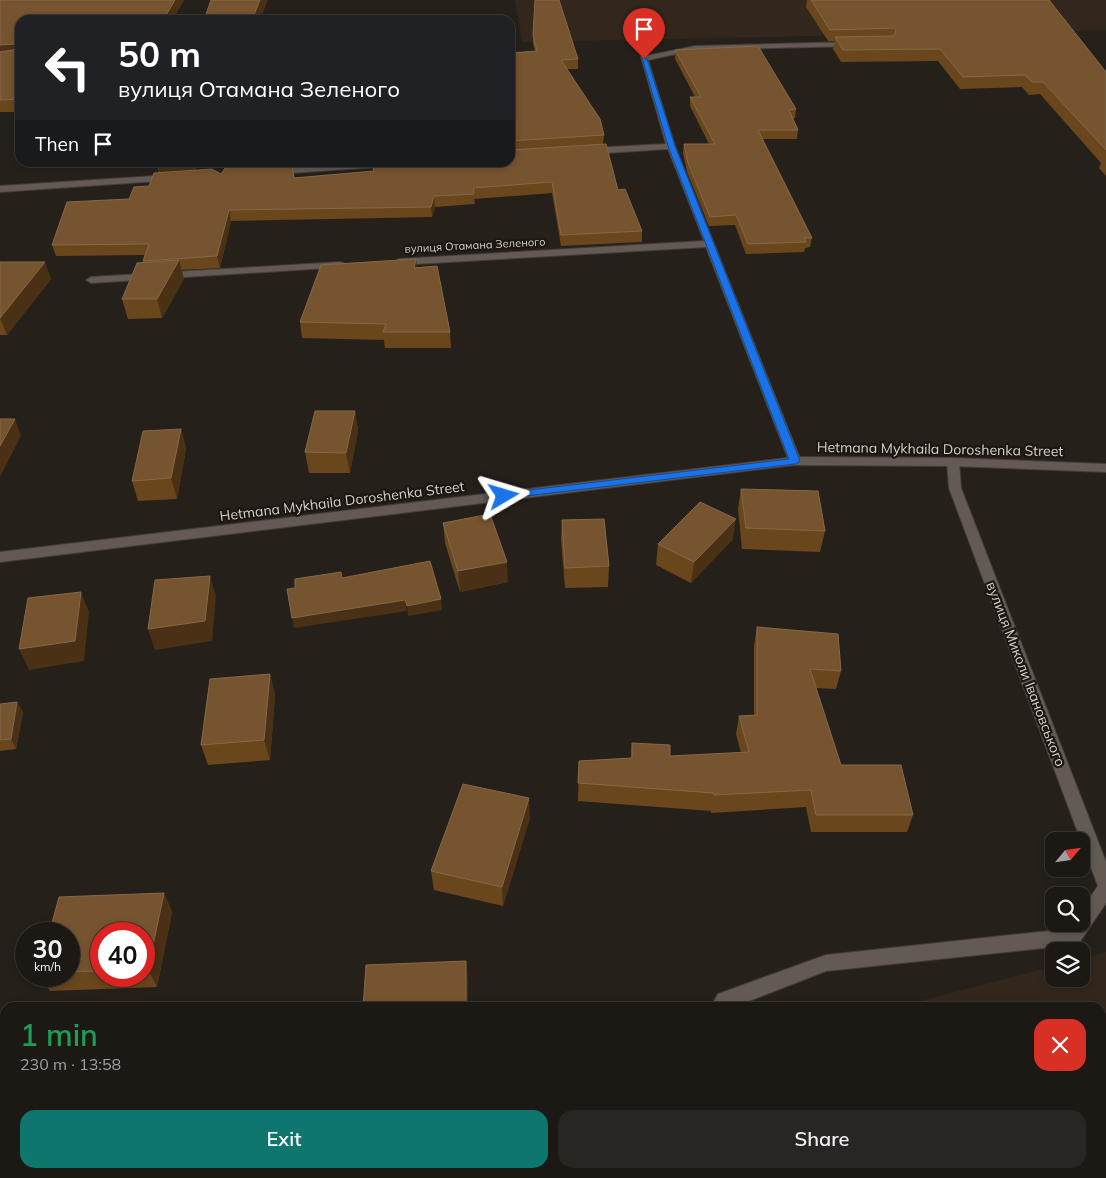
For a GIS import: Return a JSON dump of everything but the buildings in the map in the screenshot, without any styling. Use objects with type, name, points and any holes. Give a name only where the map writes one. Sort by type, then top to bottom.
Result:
[{"type":"street","points":[[795,461],[671,146],[644,59],[664,53],[695,48],[860,44]]},
{"type":"street","points":[[576,152],[671,146]]},
{"type":"street","points":[[268,171],[330,167]]},
{"type":"street","points":[[0,189],[179,177]]},
{"type":"street","name":"вулиця Отамана Зеленого","points":[[391,262],[710,244]]},
{"type":"street","points":[[92,280],[351,265]]},
{"type":"street","name":"Hetmana Mykhaila Doroshenka Street","points":[[0,557],[795,461],[953,462],[1106,468]]},
{"type":"street","name":"вулиця Миколи Івановського","points":[[953,462],[955,488],[1106,884]]},
{"type":"street","points":[[724,1002],[826,963],[1073,937],[1106,889]]},
{"type":"shaded area","points":[[515,0],[1106,0],[1106,30],[522,42]]},
{"type":"shaded area","points":[[1106,952],[1106,1002],[916,1002],[1045,968],[1045,987],[1090,987],[1090,956]]},
{"type":"route","points":[[504,496],[795,461],[671,146],[644,59]]}]
